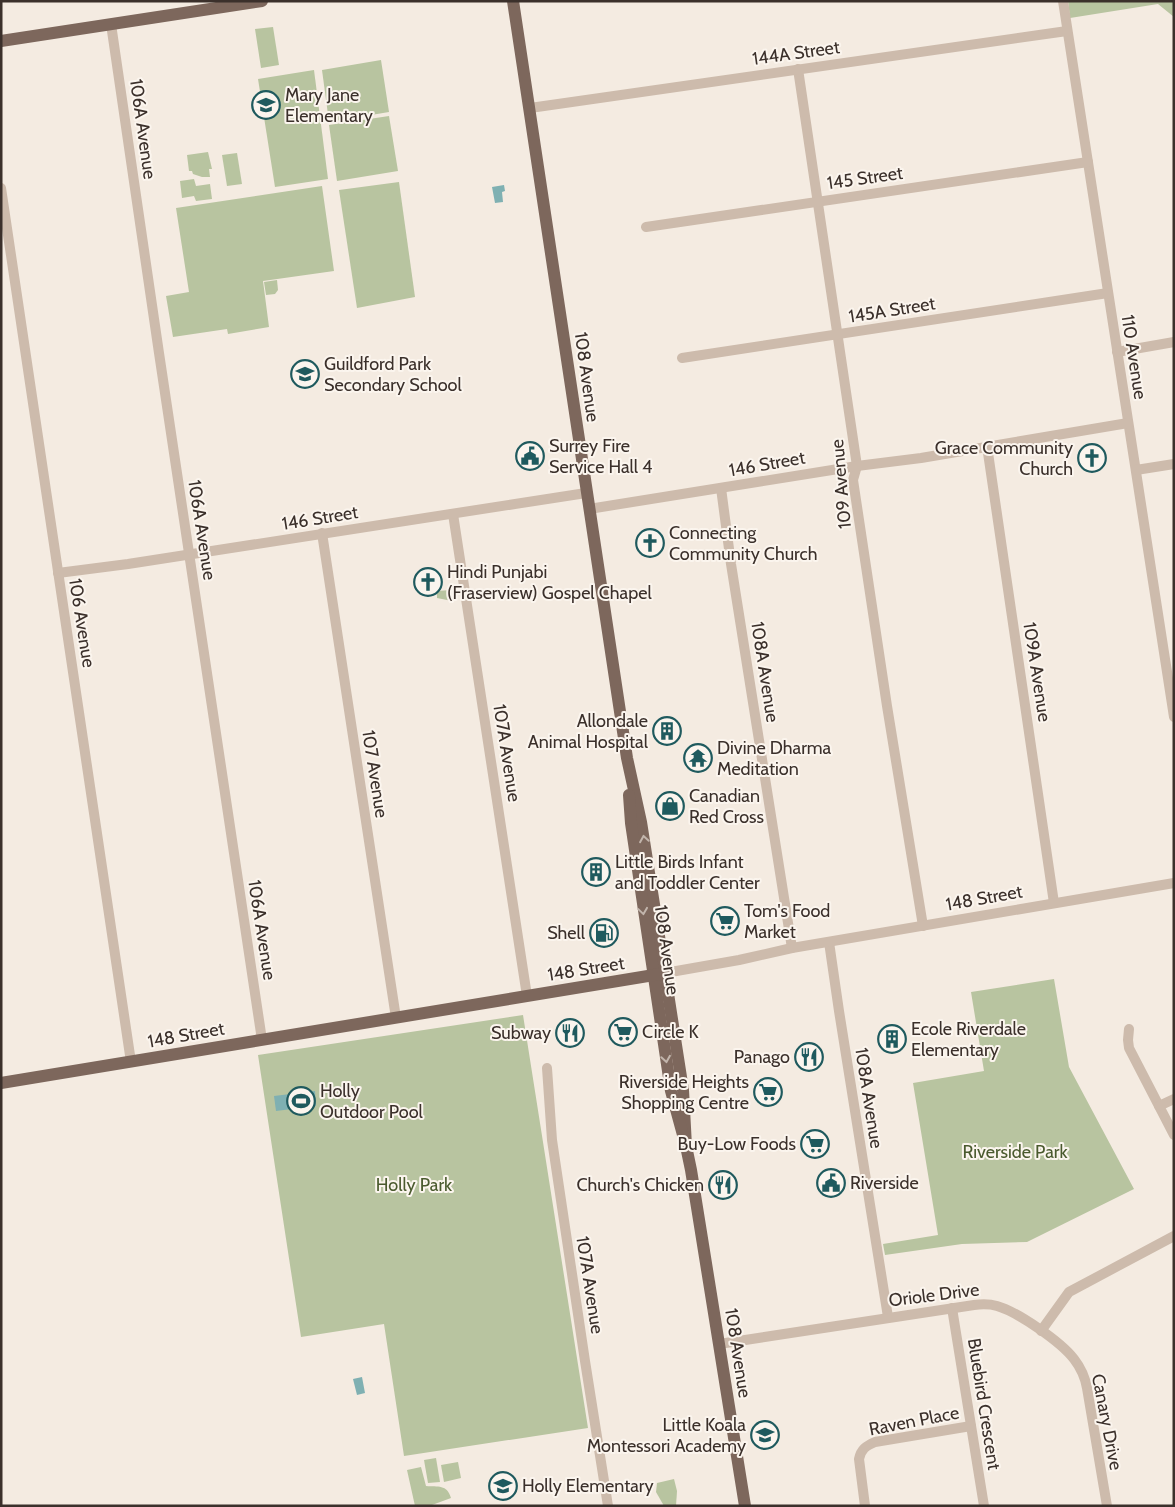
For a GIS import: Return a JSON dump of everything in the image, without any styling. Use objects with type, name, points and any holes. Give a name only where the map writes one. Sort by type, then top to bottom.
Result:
[{"type":"main road","points":[[1,41],[262,1]]},
{"type":"main road","name":"108 Avenue","points":[[513,1],[627,758],[631,823],[659,975],[671,1091],[686,1146],[745,1506]]},
{"type":"main road","name":"148 Street","points":[[1,1083],[659,975]]},
{"type":"street","name":"110 Avenue","points":[[1063,1],[1174,717]]},
{"type":"street","name":"106A Avenue","points":[[111,24],[262,1040]]},
{"type":"street","name":"144A Street","points":[[530,108],[1067,31]]},
{"type":"street","name":"109 Avenue","points":[[798,69],[857,466],[853,480],[886,706],[923,926]]},
{"type":"street","name":"145 Street","points":[[646,227],[1088,162]]},
{"type":"street","name":"106 Avenue","points":[[1,188],[131,1062]]},
{"type":"street","name":"145A Street","points":[[682,358],[1108,294]]},
{"type":"street","points":[[1118,352],[1174,342]]},
{"type":"street","name":"146 Street","points":[[589,508],[857,466],[921,458],[1128,423]]},
{"type":"street","name":"109A Avenue","points":[[987,446],[1054,903]]},
{"type":"street","points":[[1136,470],[1174,464]]},
{"type":"street","name":"108A Avenue","points":[[721,488],[734,584],[792,948]]},
{"type":"street","name":"146 Street","points":[[58,573],[586,493]]},
{"type":"street","name":"107A Avenue","points":[[453,514],[527,996]]},
{"type":"street","name":"107 Avenue","points":[[322,534],[396,1018]]},
{"type":"street","name":"148 Street","points":[[659,975],[792,948],[1174,883]]},
{"type":"street","name":"108A Avenue","points":[[829,942],[888,1318]]},
{"type":"street","points":[[1129,1029],[1129,1048],[1174,1135]]},
{"type":"street","name":"107A Avenue","points":[[547,1068],[552,1140],[608,1506]]},
{"type":"street","points":[[1159,1106],[1174,1099]]},
{"type":"street","points":[[1041,1331],[1069,1292],[1174,1236]]},
{"type":"street","name":"Oriole Drive","points":[[719,1344],[974,1305],[996,1305],[1012,1312],[1041,1331]]},
{"type":"street","name":"Bluebird Crescent","points":[[952,1308],[984,1506]]},
{"type":"street","name":"Canary Drive","points":[[1041,1331],[1070,1354],[1079,1366],[1085,1379],[1107,1506]]},
{"type":"street","name":"Raven Place","points":[[865,1506],[859,1459],[866,1445],[971,1426]]},
{"type":"green space","points":[[1068,1],[1174,1],[1174,17],[1158,4],[1070,18]]},
{"type":"green space","points":[[273,27],[279,65],[261,68],[255,29]]},
{"type":"green space","points":[[381,60],[389,112],[329,122],[322,70]]},
{"type":"green space","points":[[314,70],[328,179],[275,187],[258,79]]},
{"type":"green space","points":[[389,116],[398,171],[337,181],[329,125]]},
{"type":"green space","points":[[208,152],[212,169],[209,169],[210,177],[202,177],[189,171],[187,155]]},
{"type":"green space","points":[[237,153],[242,184],[227,186],[222,155]]},
{"type":"green space","points":[[194,179],[196,186],[210,184],[212,199],[196,201],[194,196],[182,198],[180,181]]},
{"type":"green space","points":[[399,182],[415,297],[357,308],[339,190]]},
{"type":"green space","points":[[322,186],[334,271],[263,281],[269,327],[228,334],[227,329],[173,337],[166,296],[189,292],[176,208]]},
{"type":"green space","points":[[277,280],[278,290],[275,294],[266,295],[264,282]]},
{"type":"green space","points":[[451,590],[452,601],[437,598],[437,591]]},
{"type":"green space","name":"Riverside Park","points":[[1054,979],[1069,1067],[1134,1189],[1027,1242],[962,1244],[885,1255],[883,1244],[938,1235],[913,1083],[984,1071],[971,992]]},
{"type":"green space","name":"Holly Park","points":[[523,1015],[588,1428],[404,1456],[384,1324],[301,1337],[258,1055]]},
{"type":"green space","points":[[436,1458],[440,1482],[428,1483],[424,1460]]},
{"type":"green space","points":[[458,1462],[461,1478],[444,1482],[441,1465]]},
{"type":"green space","points":[[421,1467],[426,1486],[444,1488],[451,1498],[432,1505],[415,1506],[407,1470]]},
{"type":"green space","points":[[674,1479],[677,1491],[676,1506],[664,1506],[656,1492],[657,1483]]},
{"type":"water","points":[[504,185],[505,191],[502,192],[503,202],[495,203],[492,187]]},
{"type":"water","points":[[315,1091],[316,1106],[276,1111],[274,1096]]},
{"type":"water","points":[[362,1377],[365,1393],[357,1395],[353,1379]]},
{"type":"place","name":"Mary Jane Elementary","points":[[266,105]]},
{"type":"place","name":"Guildford Park Secondary School","points":[[305,374]]},
{"type":"place","name":"Surrey Fire Service Hall 4","points":[[530,456]]},
{"type":"place","name":"Grace Community Church","points":[[1092,458]]},
{"type":"place","name":"Connecting Community Church","points":[[650,543]]},
{"type":"place","name":"Hindi Punjabi (Fraserview) Gospel Chapel","points":[[428,582]]},
{"type":"place","name":"Allondale Animal Hospital","points":[[667,731]]},
{"type":"place","name":"Divine Dharma Meditation","points":[[698,758]]},
{"type":"place","name":"Canadian Red Cross","points":[[670,806]]},
{"type":"place","name":"Little Birds Infant and Toddler Center","points":[[596,872]]},
{"type":"place","name":"Tom's Food Market","points":[[725,921]]},
{"type":"place","name":"Shell","points":[[604,933]]},
{"type":"place","name":"Circle K","points":[[623,1032]]},
{"type":"place","name":"Subway","points":[[570,1033]]},
{"type":"place","name":"Ecole Riverdale Elementary","points":[[892,1039]]},
{"type":"place","name":"Panago","points":[[809,1057]]},
{"type":"place","name":"Riverside Heights Shopping Centre","points":[[768,1092]]},
{"type":"place","name":"Holly Outdoor Pool","points":[[301,1101]]},
{"type":"place","name":"Buy-Low Foods","points":[[815,1144]]},
{"type":"place","name":"Riverside","points":[[831,1183]]},
{"type":"place","name":"Church's Chicken","points":[[723,1185]]},
{"type":"place","name":"Little Koala Montessori Academy","points":[[765,1435]]},
{"type":"place","name":"Holly Elementary","points":[[503,1486]]}]
